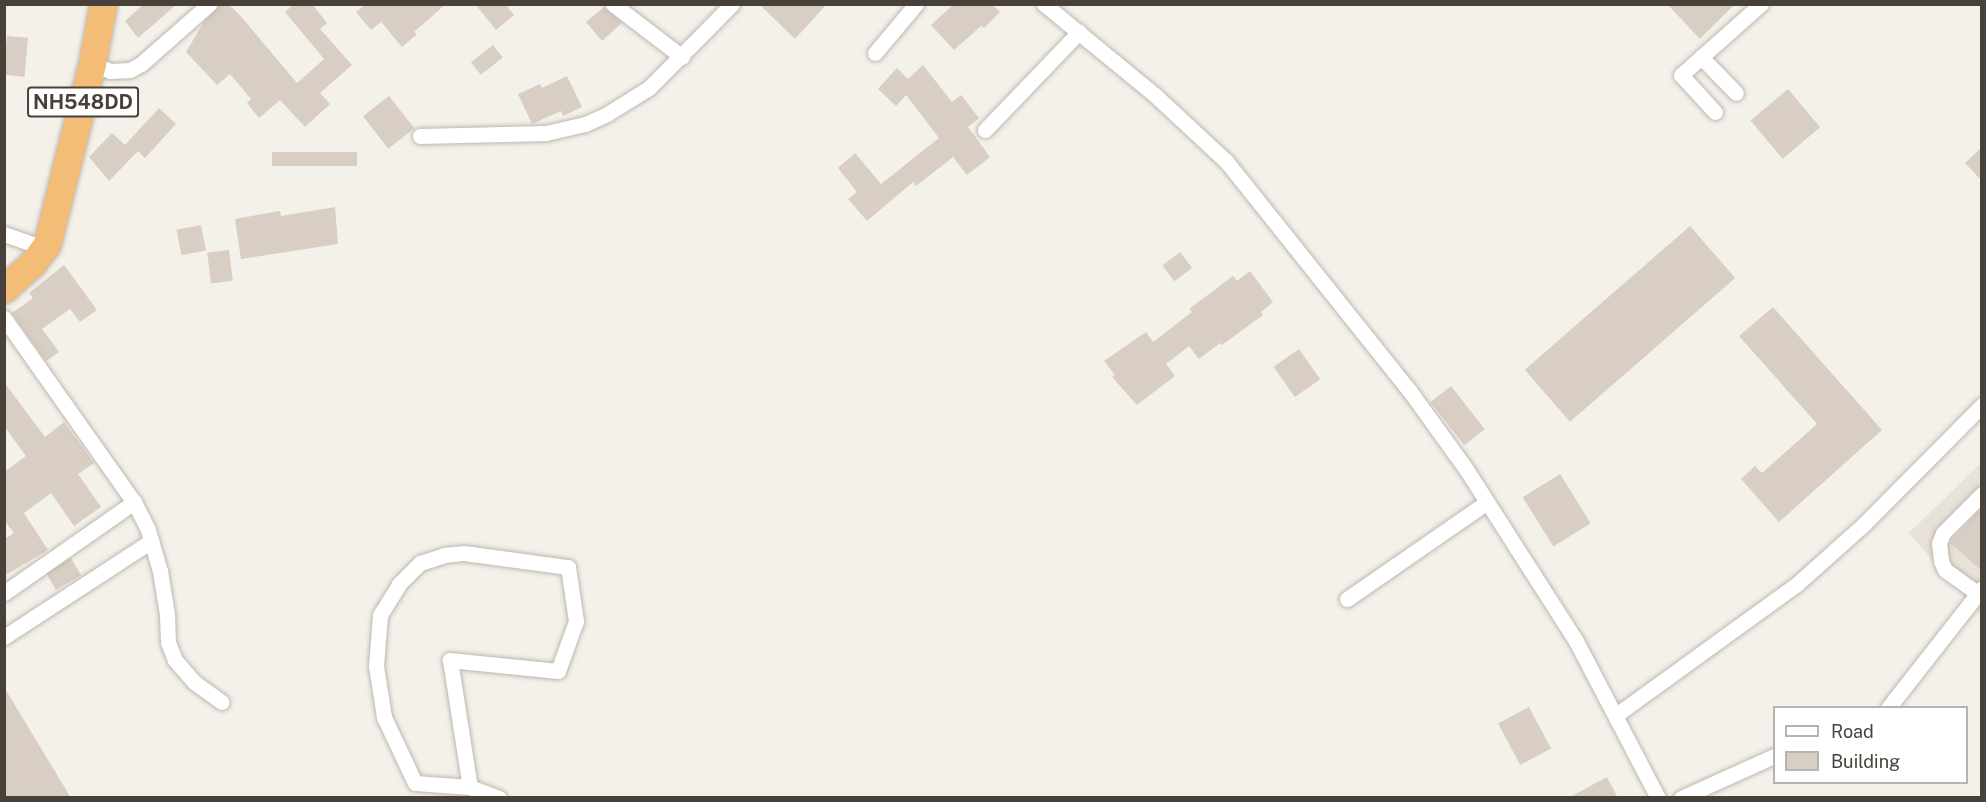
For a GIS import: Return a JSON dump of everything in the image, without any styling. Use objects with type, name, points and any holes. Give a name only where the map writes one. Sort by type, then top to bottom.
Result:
[{"type":"highway","name":"NH548DD","points":[[49,238],[92,64],[103,4]]},
{"type":"highway","points":[[4,289],[32,264],[49,238]]},
{"type":"street","points":[[92,64],[110,71],[130,70],[209,4]]},
{"type":"street","points":[[614,4],[682,57]]},
{"type":"street","points":[[420,136],[546,133],[568,129],[607,114],[649,88],[732,4]]},
{"type":"street","points":[[874,53],[916,4]]},
{"type":"street","points":[[1044,4],[1156,96],[1226,161],[1409,390],[1487,502],[1583,651],[1658,798]]},
{"type":"street","points":[[1715,112],[1681,75],[1761,4]]},
{"type":"street","points":[[986,130],[1079,32]]},
{"type":"street","points":[[1701,57],[1736,93]]},
{"type":"street","points":[[4,234],[49,238]]},
{"type":"street","points":[[4,318],[134,502],[151,542],[165,603],[168,642],[175,660],[194,682],[222,702]]},
{"type":"street","points":[[1616,715],[1797,584],[1864,524],[1982,405]]},
{"type":"street","points":[[1890,706],[1979,591],[1945,570],[1941,561],[1939,543],[1943,533],[1982,494]]},
{"type":"street","points":[[4,593],[134,502]]},
{"type":"street","points":[[1347,599],[1487,502]]},
{"type":"street","points":[[4,637],[151,542]]},
{"type":"street","points":[[470,787],[450,660],[558,670],[576,621],[568,567],[464,553],[444,555],[420,563],[399,584],[380,615],[376,666],[384,717],[415,783],[470,787],[499,798]]},
{"type":"street","points":[[1681,798],[1773,756]]},
{"type":"shaded area","points":[[1981,463],[1981,616],[1909,533]]},
{"type":"building","points":[[144,4],[177,4],[138,38],[125,21]]},
{"type":"building","points":[[221,4],[228,4],[238,13],[297,83],[324,59],[285,12],[294,4],[312,4],[327,23],[320,29],[352,65],[320,93],[330,104],[305,127],[280,100],[259,118],[247,103],[251,99],[230,74],[217,85],[186,52],[205,20]]},
{"type":"building","points":[[366,4],[446,4],[414,32],[417,34],[402,47],[381,22],[371,30],[356,12]]},
{"type":"building","points":[[475,4],[505,4],[514,15],[496,30]]},
{"type":"building","points":[[759,4],[827,4],[795,39]]},
{"type":"building","points":[[954,4],[992,4],[1000,12],[984,28],[981,26],[954,50],[931,25]]},
{"type":"building","points":[[1667,4],[1735,4],[1700,39]]},
{"type":"building","points":[[604,7],[622,23],[602,41],[586,22]]},
{"type":"building","points":[[7,36],[28,38],[25,77],[4,75]]},
{"type":"building","points":[[493,45],[503,58],[481,75],[471,62]]},
{"type":"building","points":[[923,65],[952,102],[961,95],[979,118],[968,127],[990,157],[967,175],[953,157],[916,186],[913,182],[867,221],[848,199],[857,192],[838,168],[855,153],[881,184],[939,138],[906,95],[896,106],[878,89],[897,68],[908,79]]},
{"type":"building","points":[[567,76],[582,107],[563,116],[561,111],[532,124],[518,94],[540,84],[542,88]]},
{"type":"building","points":[[1788,89],[1820,127],[1783,159],[1750,120]]},
{"type":"building","points":[[389,96],[414,128],[388,149],[363,116]]},
{"type":"building","points":[[159,108],[176,124],[145,158],[138,151],[109,181],[89,157],[112,133],[125,145]]},
{"type":"building","points":[[1982,147],[1982,181],[1965,163]]},
{"type":"building","points":[[272,152],[357,152],[357,166],[272,166]]},
{"type":"building","points":[[335,207],[338,244],[241,259],[235,219],[280,211],[281,216]]},
{"type":"building","points":[[201,225],[206,251],[181,255],[176,230]]},
{"type":"building","points":[[1690,226],[1735,278],[1570,422],[1525,370]]},
{"type":"building","points":[[229,250],[233,281],[211,283],[207,253]]},
{"type":"building","points":[[1180,252],[1192,268],[1174,281],[1162,265]]},
{"type":"building","points":[[64,265],[97,310],[80,322],[70,309],[42,329],[59,352],[46,361],[12,313],[33,298],[29,293]]},
{"type":"building","points":[[1250,271],[1273,302],[1261,312],[1263,315],[1199,359],[1189,346],[1166,364],[1175,376],[1137,405],[1112,377],[1115,375],[1104,361],[1146,332],[1153,342],[1192,312],[1189,309],[1233,276],[1237,281]]},
{"type":"building","points":[[1773,307],[1882,430],[1779,522],[1741,479],[1755,466],[1762,473],[1817,424],[1739,336]]},
{"type":"building","points":[[1299,349],[1320,379],[1295,397],[1274,367]]},
{"type":"building","points":[[4,382],[45,437],[64,422],[94,463],[78,474],[101,507],[74,526],[51,493],[24,513],[48,550],[4,576],[4,539],[14,533],[4,520],[4,472],[26,456],[4,426]]},
{"type":"building","points":[[1451,386],[1485,429],[1464,445],[1431,402]]},
{"type":"building","points":[[1560,474],[1591,523],[1553,547],[1523,497]]},
{"type":"building","points":[[1982,508],[1982,571],[1950,543]]},
{"type":"building","points":[[71,558],[81,575],[56,590],[46,572]]},
{"type":"building","points":[[4,687],[71,798],[4,798]]},
{"type":"building","points":[[1529,707],[1551,748],[1520,765],[1498,723]]},
{"type":"building","points":[[1607,777],[1618,798],[1568,798]]}]
